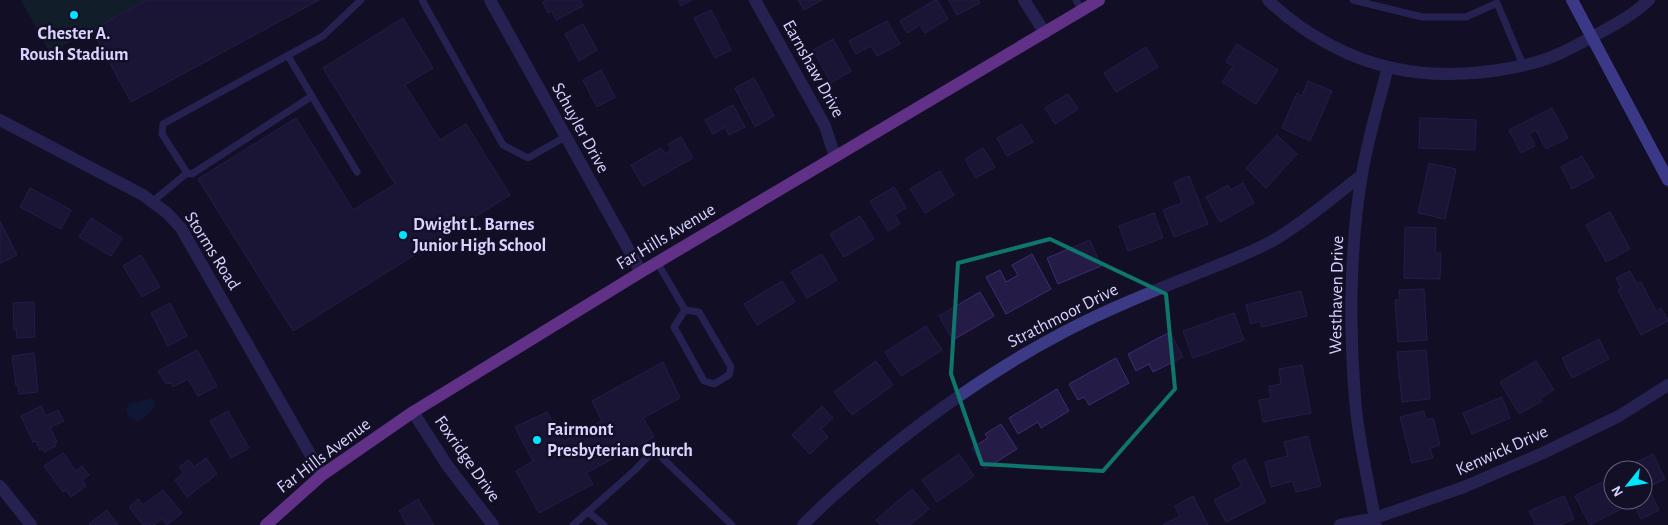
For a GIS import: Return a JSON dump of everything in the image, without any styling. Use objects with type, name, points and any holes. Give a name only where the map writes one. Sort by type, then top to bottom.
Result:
[{"type":"main road","name":"Far Hills Avenue","points":[[266,525],[322,475],[413,412],[657,262],[1044,33],[1079,5],[1099,0]]},
{"type":"main road","points":[[1572,0],[1668,180]]},
{"type":"street","name":"Schuyler Drive","points":[[490,0],[641,272]]},
{"type":"street","name":"Earnshaw Drive","points":[[755,0],[825,126],[835,157]]},
{"type":"street","points":[[1024,0],[1044,33]]},
{"type":"street","points":[[1268,0],[1294,22],[1316,37],[1350,54],[1388,67],[1423,73],[1461,74],[1498,70],[1534,63],[1561,53],[1620,22],[1643,2]]},
{"type":"street","name":"Westhaven Drive","points":[[1376,522],[1364,462],[1355,399],[1352,352],[1353,265],[1362,175],[1369,138],[1388,67]]},
{"type":"street","name":"Storms Road","points":[[0,120],[143,195],[167,213],[181,228],[322,475]]},
{"type":"street","name":"Strathmoor Drive","points":[[803,525],[834,495],[902,437],[951,400],[1008,364],[1066,331],[1127,302],[1252,251],[1274,240],[1305,219],[1362,175]]},
{"type":"street","name":"Kenwick Drive","points":[[1340,525],[1376,522],[1464,487],[1543,453],[1618,416],[1668,385]]},
{"type":"street","name":"Foxridge Drive","points":[[413,412],[447,464],[493,525]]},
{"type":"street","points":[[0,486],[31,525]]},
{"type":"lane","points":[[312,96],[192,174],[187,172],[162,134],[163,124],[323,36],[361,0]]},
{"type":"lane","points":[[422,0],[503,145],[528,158],[565,137]]},
{"type":"lane","points":[[1353,0],[1422,17],[1466,17],[1497,3],[1523,65]]},
{"type":"lane","points":[[288,56],[357,172]]},
{"type":"lane","points":[[152,202],[187,172]]},
{"type":"lane","points":[[657,262],[685,310]]},
{"type":"lane","points":[[685,310],[699,312],[731,367],[729,375],[714,384],[704,381],[674,327],[685,310]]},
{"type":"lane","points":[[573,525],[635,470],[654,450],[732,525]]},
{"type":"lane","points":[[588,512],[604,525]]},
{"type":"highlighted area","points":[[1050,239],[1166,294],[1175,389],[1103,471],[982,464],[951,374],[958,263]]},
{"type":"green space","name":"Chester A. Roush Stadium","points":[[21,0],[147,0],[50,53]]},
{"type":"water","points":[[148,398],[153,399],[155,404],[145,417],[138,421],[129,417],[126,411],[128,404]]},
{"type":"building","points":[[147,0],[319,0],[131,102],[92,30]]},
{"type":"building","points":[[547,0],[580,0],[583,6],[556,20],[552,11],[548,13],[543,2]]},
{"type":"building","points":[[678,0],[692,0],[681,6]]},
{"type":"building","points":[[798,0],[822,0],[804,10]]},
{"type":"building","points":[[937,0],[948,19],[925,33],[920,25],[907,33],[900,21]]},
{"type":"building","points":[[949,0],[978,0],[980,3],[957,15]]},
{"type":"building","points":[[711,10],[731,50],[715,58],[694,18]]},
{"type":"building","points":[[403,18],[433,68],[405,85],[440,140],[466,124],[510,195],[293,331],[198,179],[296,118],[353,210],[395,184],[323,68]]},
{"type":"building","points":[[887,21],[900,44],[877,56],[871,46],[856,54],[849,41]]},
{"type":"building","points":[[583,24],[597,50],[579,61],[565,34]]},
{"type":"building","points":[[833,39],[851,71],[831,83],[813,50]]},
{"type":"building","points":[[1237,44],[1278,70],[1256,104],[1222,82],[1233,66],[1226,62]]},
{"type":"building","points":[[1146,47],[1158,67],[1116,92],[1104,73]]},
{"type":"building","points":[[601,70],[615,97],[597,107],[583,80]]},
{"type":"building","points":[[754,78],[774,116],[755,127],[735,88]]},
{"type":"building","points":[[1308,81],[1332,91],[1310,141],[1282,128],[1297,93],[1302,96]]},
{"type":"building","points":[[1068,94],[1078,109],[1055,124],[1045,108]]},
{"type":"building","points":[[733,105],[745,127],[729,135],[725,127],[713,134],[705,120]]},
{"type":"building","points":[[1552,108],[1568,138],[1546,149],[1536,130],[1529,134],[1535,146],[1521,153],[1509,130]]},
{"type":"building","points":[[1420,118],[1476,120],[1475,150],[1419,148]]},
{"type":"building","points":[[1022,124],[1033,142],[1007,156],[997,138]]},
{"type":"building","points":[[1277,135],[1297,154],[1266,188],[1246,168]]},
{"type":"building","points":[[681,137],[693,158],[643,186],[631,165],[661,148],[665,154],[671,150],[668,144]]},
{"type":"building","points":[[983,148],[995,167],[976,178],[965,159]]},
{"type":"building","points":[[1582,156],[1594,177],[1572,189],[1561,167]]},
{"type":"building","points":[[1429,163],[1456,169],[1445,219],[1418,213]]},
{"type":"building","points":[[940,171],[954,195],[925,213],[910,189]]},
{"type":"building","points":[[1189,176],[1208,224],[1174,237],[1163,210],[1182,203],[1174,182]]},
{"type":"building","points":[[1243,183],[1254,203],[1220,222],[1206,197],[1228,185],[1231,190]]},
{"type":"building","points":[[894,187],[906,208],[895,215],[900,224],[888,231],[870,201]]},
{"type":"building","points":[[30,188],[71,210],[61,229],[20,207]]},
{"type":"building","points":[[1610,212],[1630,249],[1606,262],[1586,225]]},
{"type":"building","points":[[1154,213],[1163,238],[1128,251],[1119,226]]},
{"type":"building","points":[[860,216],[874,239],[844,257],[830,234]]},
{"type":"building","points":[[91,218],[122,238],[111,256],[79,237]]},
{"type":"building","points":[[0,221],[17,255],[1,263],[0,262]]},
{"type":"building","points":[[1405,227],[1436,228],[1435,253],[1441,253],[1440,279],[1404,278]]},
{"type":"building","points":[[1090,240],[1101,266],[1058,284],[1047,258]]},
{"type":"building","points":[[822,254],[837,280],[807,298],[791,272]]},
{"type":"building","points":[[1032,254],[1051,289],[1006,314],[986,277],[1000,270],[1006,282],[1018,275],[1012,265]]},
{"type":"building","points":[[141,255],[160,287],[142,297],[123,266]]},
{"type":"building","points":[[1630,271],[1637,284],[1641,282],[1656,311],[1661,308],[1668,321],[1641,335],[1618,290],[1621,288],[1616,278]]},
{"type":"building","points":[[782,281],[795,302],[757,325],[744,304]]},
{"type":"building","points":[[1424,289],[1427,340],[1398,342],[1395,300],[1400,300],[1399,290]]},
{"type":"building","points":[[1301,291],[1307,316],[1262,327],[1260,321],[1251,324],[1246,305]]},
{"type":"building","points":[[980,292],[994,316],[953,340],[939,316]]},
{"type":"building","points":[[34,302],[35,337],[17,338],[16,329],[14,329],[13,303]]},
{"type":"building","points":[[170,303],[187,336],[168,346],[151,313]]},
{"type":"building","points":[[1234,313],[1244,340],[1193,358],[1183,331]]},
{"type":"building","points":[[926,326],[942,350],[901,376],[885,352]]},
{"type":"building","points":[[1170,332],[1183,357],[1153,372],[1149,364],[1136,371],[1128,354]]},
{"type":"building","points":[[1599,339],[1609,359],[1572,378],[1562,358]]},
{"type":"building","points":[[197,350],[217,386],[198,396],[188,379],[173,387],[171,383],[166,384],[158,371]]},
{"type":"building","points":[[1426,350],[1430,399],[1402,402],[1397,352]]},
{"type":"building","points":[[34,353],[38,392],[19,394],[18,385],[16,386],[12,356]]},
{"type":"building","points":[[1116,358],[1129,383],[1089,405],[1084,397],[1078,400],[1069,384]]},
{"type":"building","points":[[876,361],[893,385],[852,415],[834,392]]},
{"type":"building","points":[[1536,361],[1554,390],[1540,398],[1542,401],[1519,414],[1500,382]]},
{"type":"building","points":[[663,362],[680,398],[643,418],[654,437],[586,473],[593,484],[539,513],[516,471],[533,461],[515,427],[547,412],[564,441],[602,421],[592,401]]},
{"type":"building","points":[[1302,365],[1311,413],[1263,422],[1259,400],[1271,398],[1269,386],[1281,384],[1279,369]]},
{"type":"building","points":[[1057,389],[1069,411],[1041,428],[1038,422],[1018,434],[1009,418]]},
{"type":"building","points":[[1502,397],[1510,418],[1472,434],[1463,413]]},
{"type":"building","points":[[41,406],[46,416],[58,410],[64,421],[50,427],[57,442],[54,443],[56,446],[44,452],[43,448],[40,450],[36,441],[33,442],[21,416]]},
{"type":"building","points":[[822,406],[833,418],[821,429],[828,437],[810,454],[792,435]]},
{"type":"building","points":[[228,411],[249,448],[231,458],[210,421]]},
{"type":"building","points":[[1424,411],[1426,420],[1433,418],[1440,445],[1430,448],[1433,458],[1412,463],[1400,417]]},
{"type":"building","points":[[1001,424],[1017,449],[985,469],[972,448],[988,438],[985,434]]},
{"type":"building","points":[[1308,436],[1321,486],[1296,492],[1293,481],[1271,487],[1265,462],[1288,456],[1284,442]]},
{"type":"building","points":[[63,453],[76,471],[82,466],[89,475],[82,480],[86,486],[71,497],[66,490],[63,492],[44,466]]},
{"type":"building","points":[[959,454],[974,476],[937,502],[922,480]]},
{"type":"building","points":[[1653,454],[1665,479],[1653,485],[1653,460],[1641,460]]},
{"type":"building","points":[[206,458],[217,474],[187,497],[175,480],[184,473],[179,467],[189,460],[194,467]]},
{"type":"building","points":[[1245,459],[1266,502],[1226,522],[1214,500],[1242,486],[1232,466]]},
{"type":"building","points":[[1603,482],[1603,510],[1619,510],[1590,525],[1575,496]]},
{"type":"building","points":[[912,489],[929,509],[910,525],[881,525],[876,520]]},
{"type":"building","points":[[163,490],[182,513],[167,525],[162,519],[154,525],[152,523],[150,525],[143,525],[129,507],[138,499],[143,505]]},
{"type":"building","points":[[1193,496],[1208,525],[1163,525],[1180,516],[1175,506]]},
{"type":"building","points":[[1564,496],[1574,519],[1560,525],[1536,525],[1529,511]]},
{"type":"building","points":[[1653,497],[1659,510],[1641,519],[1637,510],[1653,510]]},
{"type":"building","points":[[418,499],[434,525],[407,525],[399,511]]},
{"type":"building","points":[[107,510],[118,525],[89,524]]},
{"type":"place","name":"Chester A. Roush Stadium","points":[[74,15]]},
{"type":"place","name":"Dwight L. Barnes Junior High School","points":[[403,235]]},
{"type":"place","name":"Fairmont Presbyterian Church","points":[[537,440]]}]
